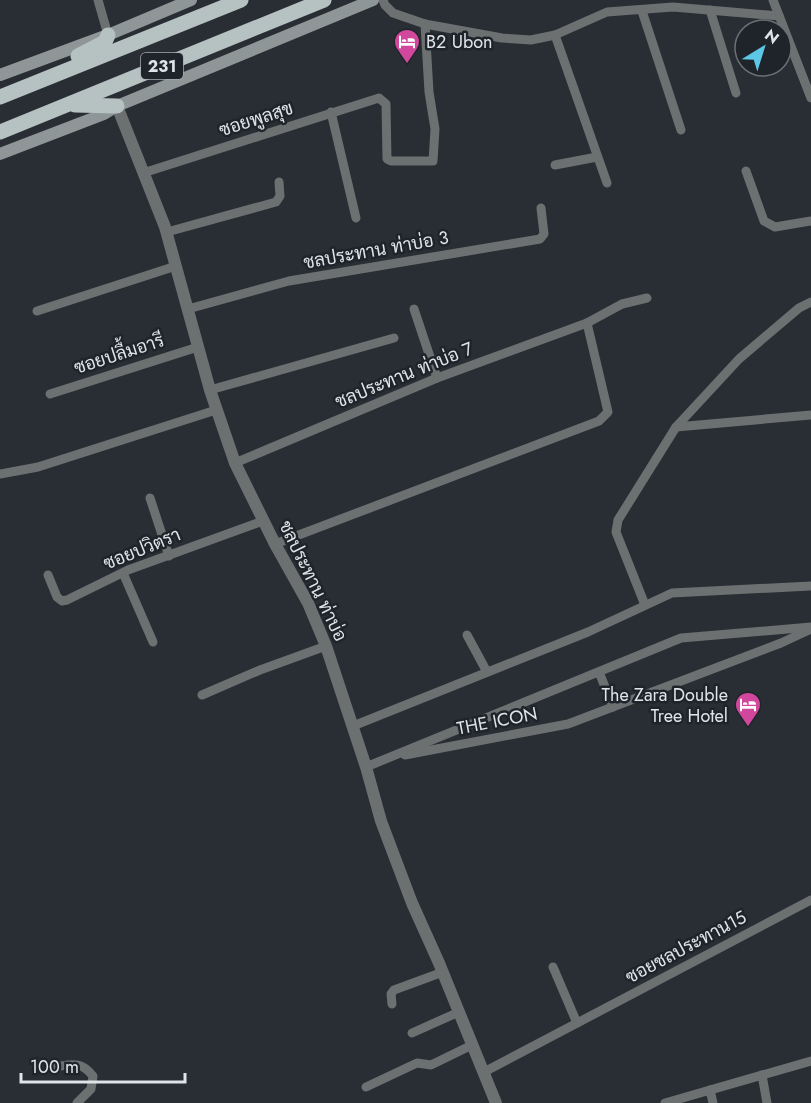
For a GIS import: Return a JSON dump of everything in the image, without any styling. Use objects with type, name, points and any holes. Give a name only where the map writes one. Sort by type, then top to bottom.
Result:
[{"type":"highway","name":"231","points":[[0,97],[241,0]]},
{"type":"highway","name":"231","points":[[0,132],[324,0]]},
{"type":"highway","points":[[57,74],[72,60],[105,42],[108,35]]},
{"type":"highway","points":[[68,105],[117,106]]},
{"type":"main road","points":[[0,75],[108,35],[191,0]]},
{"type":"main road","points":[[0,154],[84,122],[117,106],[373,0]]},
{"type":"street","points":[[98,0],[108,35]]},
{"type":"street","points":[[383,0],[393,13],[425,24],[502,38],[531,40],[555,35],[607,12],[642,11],[669,4],[779,16]]},
{"type":"street","points":[[772,0],[811,94]]},
{"type":"street","points":[[710,10],[736,93]]},
{"type":"street","points":[[642,11],[681,130]]},
{"type":"street","name":"ซอยพูลสุข","points":[[143,173],[379,98],[386,104],[387,159],[391,161],[433,161],[435,129],[429,92],[425,24]]},
{"type":"street","points":[[555,35],[607,183]]},
{"type":"street","name":"ชลประทาน ท่าบ่อ","points":[[117,106],[167,232],[210,390],[235,463],[274,544],[308,603],[326,646],[366,767],[381,821],[412,903],[443,972],[496,1103]]},
{"type":"street","points":[[331,112],[356,218]]},
{"type":"street","points":[[555,165],[597,157]]},
{"type":"street","points":[[746,171],[764,221],[775,227],[811,221]]},
{"type":"street","points":[[167,232],[276,202],[280,196],[279,182]]},
{"type":"street","name":"ชลประทาน ท่าบ่อ 3","points":[[188,309],[289,281],[540,239],[544,234],[541,208]]},
{"type":"street","points":[[37,310],[176,266]]},
{"type":"street","name":"ชลประทาน ท่าบ่อ 7","points":[[235,463],[437,378],[587,323],[622,304],[647,298]]},
{"type":"street","points":[[645,605],[621,545],[616,526],[676,427],[739,359],[800,308],[811,302]]},
{"type":"street","points":[[414,309],[437,378]]},
{"type":"street","points":[[274,544],[598,421],[608,412],[587,323]]},
{"type":"street","points":[[210,390],[394,338]]},
{"type":"street","name":"ซอยปลื้มอารี","points":[[50,394],[198,346]]},
{"type":"street","points":[[0,474],[38,467],[216,410]]},
{"type":"street","points":[[676,427],[811,415]]},
{"type":"street","points":[[150,498],[169,556]]},
{"type":"street","name":"ซอยปวิตรา","points":[[48,575],[57,597],[62,601],[68,600],[123,573],[263,520]]},
{"type":"street","points":[[123,573],[153,642]]},
{"type":"street","points":[[352,726],[588,632],[672,593],[811,586]]},
{"type":"street","name":"THE ICON","points":[[366,767],[681,638],[811,628]]},
{"type":"street","name":"THE ICON","points":[[385,759],[568,724],[781,643],[811,628]]},
{"type":"street","points":[[467,635],[488,672]]},
{"type":"street","points":[[202,695],[260,670],[326,646]]},
{"type":"street","points":[[599,672],[613,706]]},
{"type":"street","name":"ซอยชลประทาน15","points":[[484,1072],[811,900]]},
{"type":"street","points":[[553,967],[577,1023]]},
{"type":"street","points":[[392,1004],[391,994],[394,990],[443,972]]},
{"type":"street","points":[[412,1033],[459,1012]]},
{"type":"street","points":[[366,1087],[417,1063],[431,1065],[472,1045]]},
{"type":"street","points":[[665,1103],[811,1061]]},
{"type":"street","points":[[52,1067],[76,1064],[85,1066],[93,1076],[91,1089],[77,1103]]},
{"type":"street","points":[[762,1075],[767,1103]]},
{"type":"street","points":[[710,1090],[713,1103]]},
{"type":"place","name":"B2 Ubon","points":[[407,65]]},
{"type":"place","name":"The Zara Double Tree Hotel","points":[[748,728]]}]
